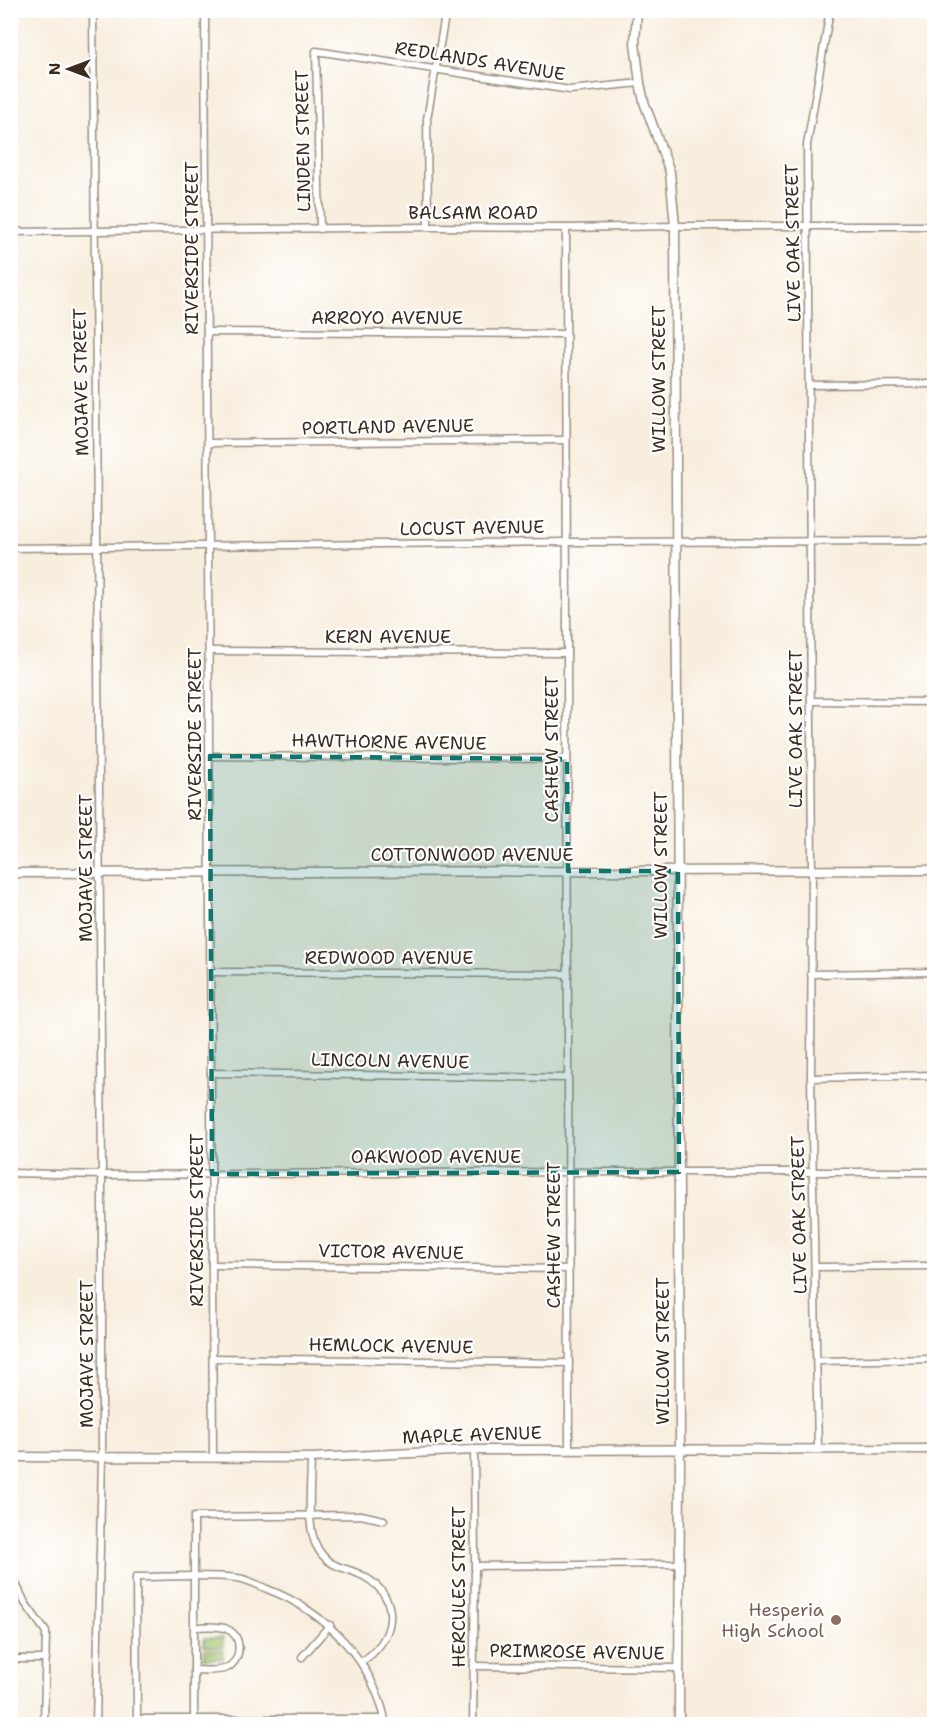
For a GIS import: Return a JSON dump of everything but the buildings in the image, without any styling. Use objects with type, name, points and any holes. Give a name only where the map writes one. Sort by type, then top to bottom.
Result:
[{"type":"street","name":"MOJAVE STREET","points":[[93,10],[102,1174],[102,1458],[96,1725]]},
{"type":"street","name":"RIVERSIDE STREET","points":[[205,10],[213,1457]]},
{"type":"street","points":[[428,227],[427,119],[446,10]]},
{"type":"street","name":"WILLOW STREET","points":[[637,10],[635,43],[640,83],[644,102],[670,171],[675,226],[679,1725]]},
{"type":"street","name":"LIVE OAK STREET","points":[[818,1449],[811,1078],[812,870],[807,145],[830,10]]},
{"type":"street","name":"REDLANDS AVENUE","points":[[316,51],[570,90],[640,83]]},
{"type":"street","name":"LINDEN STREET","points":[[316,51],[320,229]]},
{"type":"street","name":"BALSAM ROAD","points":[[10,232],[428,227],[934,226]]},
{"type":"street","name":"CASHEW STREET","points":[[566,228],[569,1449]]},
{"type":"street","name":"ARROYO AVENUE","points":[[207,332],[566,334]]},
{"type":"street","points":[[809,385],[934,384]]},
{"type":"street","name":"PORTLAND AVENUE","points":[[209,443],[567,440]]},
{"type":"street","name":"LOCUST AVENUE","points":[[10,548],[934,541]]},
{"type":"street","name":"KERN AVENUE","points":[[209,651],[567,653]]},
{"type":"street","points":[[811,701],[934,702]]},
{"type":"street","name":"HAWTHORNE AVENUE","points":[[210,756],[567,759]]},
{"type":"street","name":"COTTONWOOD AVENUE","points":[[10,873],[934,870]]},
{"type":"street","name":"REDWOOD AVENUE","points":[[211,972],[568,974]]},
{"type":"street","points":[[811,974],[934,972]]},
{"type":"street","name":"LINCOLN AVENUE","points":[[211,1073],[568,1078]]},
{"type":"street","points":[[811,1078],[934,1075]]},
{"type":"street","name":"OAKWOOD AVENUE","points":[[10,1173],[934,1172]]},
{"type":"street","name":"VICTOR AVENUE","points":[[212,1265],[569,1269]]},
{"type":"street","points":[[815,1267],[934,1266]]},
{"type":"street","name":"HEMLOCK AVENUE","points":[[213,1358],[569,1363]]},
{"type":"street","points":[[817,1361],[934,1359]]},
{"type":"street","name":"MAPLE AVENUE","points":[[10,1457],[311,1458],[474,1450],[934,1449]]},
{"type":"street","name":"HERCULES STREET","points":[[473,1725],[476,1566],[474,1450]]},
{"type":"street","points":[[311,1458],[311,1517],[314,1539],[325,1559],[334,1566],[364,1576],[379,1589],[385,1599],[390,1619],[383,1643],[374,1654],[361,1662]]},
{"type":"street","points":[[194,1719],[194,1517],[362,1515],[384,1520]]},
{"type":"street","points":[[476,1566],[680,1564]]},
{"type":"street","points":[[10,1571],[25,1603],[46,1632],[44,1725]]},
{"type":"street","points":[[136,1577],[239,1578],[291,1598],[330,1625],[361,1662],[385,1722],[194,1719],[170,1722],[137,1719],[136,1577]]},
{"type":"street","points":[[302,1656],[330,1625]]},
{"type":"street","points":[[194,1627],[227,1629],[236,1636],[239,1647],[237,1656],[228,1667],[221,1670],[194,1670]]},
{"type":"street","points":[[10,1659],[46,1659]]},
{"type":"street","name":"PRIMROSE AVENUE","points":[[474,1666],[679,1668]]},
{"type":"highlighted area","points":[[210,756],[567,759],[568,871],[678,871],[679,1172],[212,1174]]},
{"type":"green space","points":[[204,1638],[223,1638],[223,1647],[204,1647]]},
{"type":"green space","points":[[204,1650],[223,1650],[223,1659],[204,1659]]},
{"type":"place","name":"Hesperia High School","points":[[836,1620]]}]
